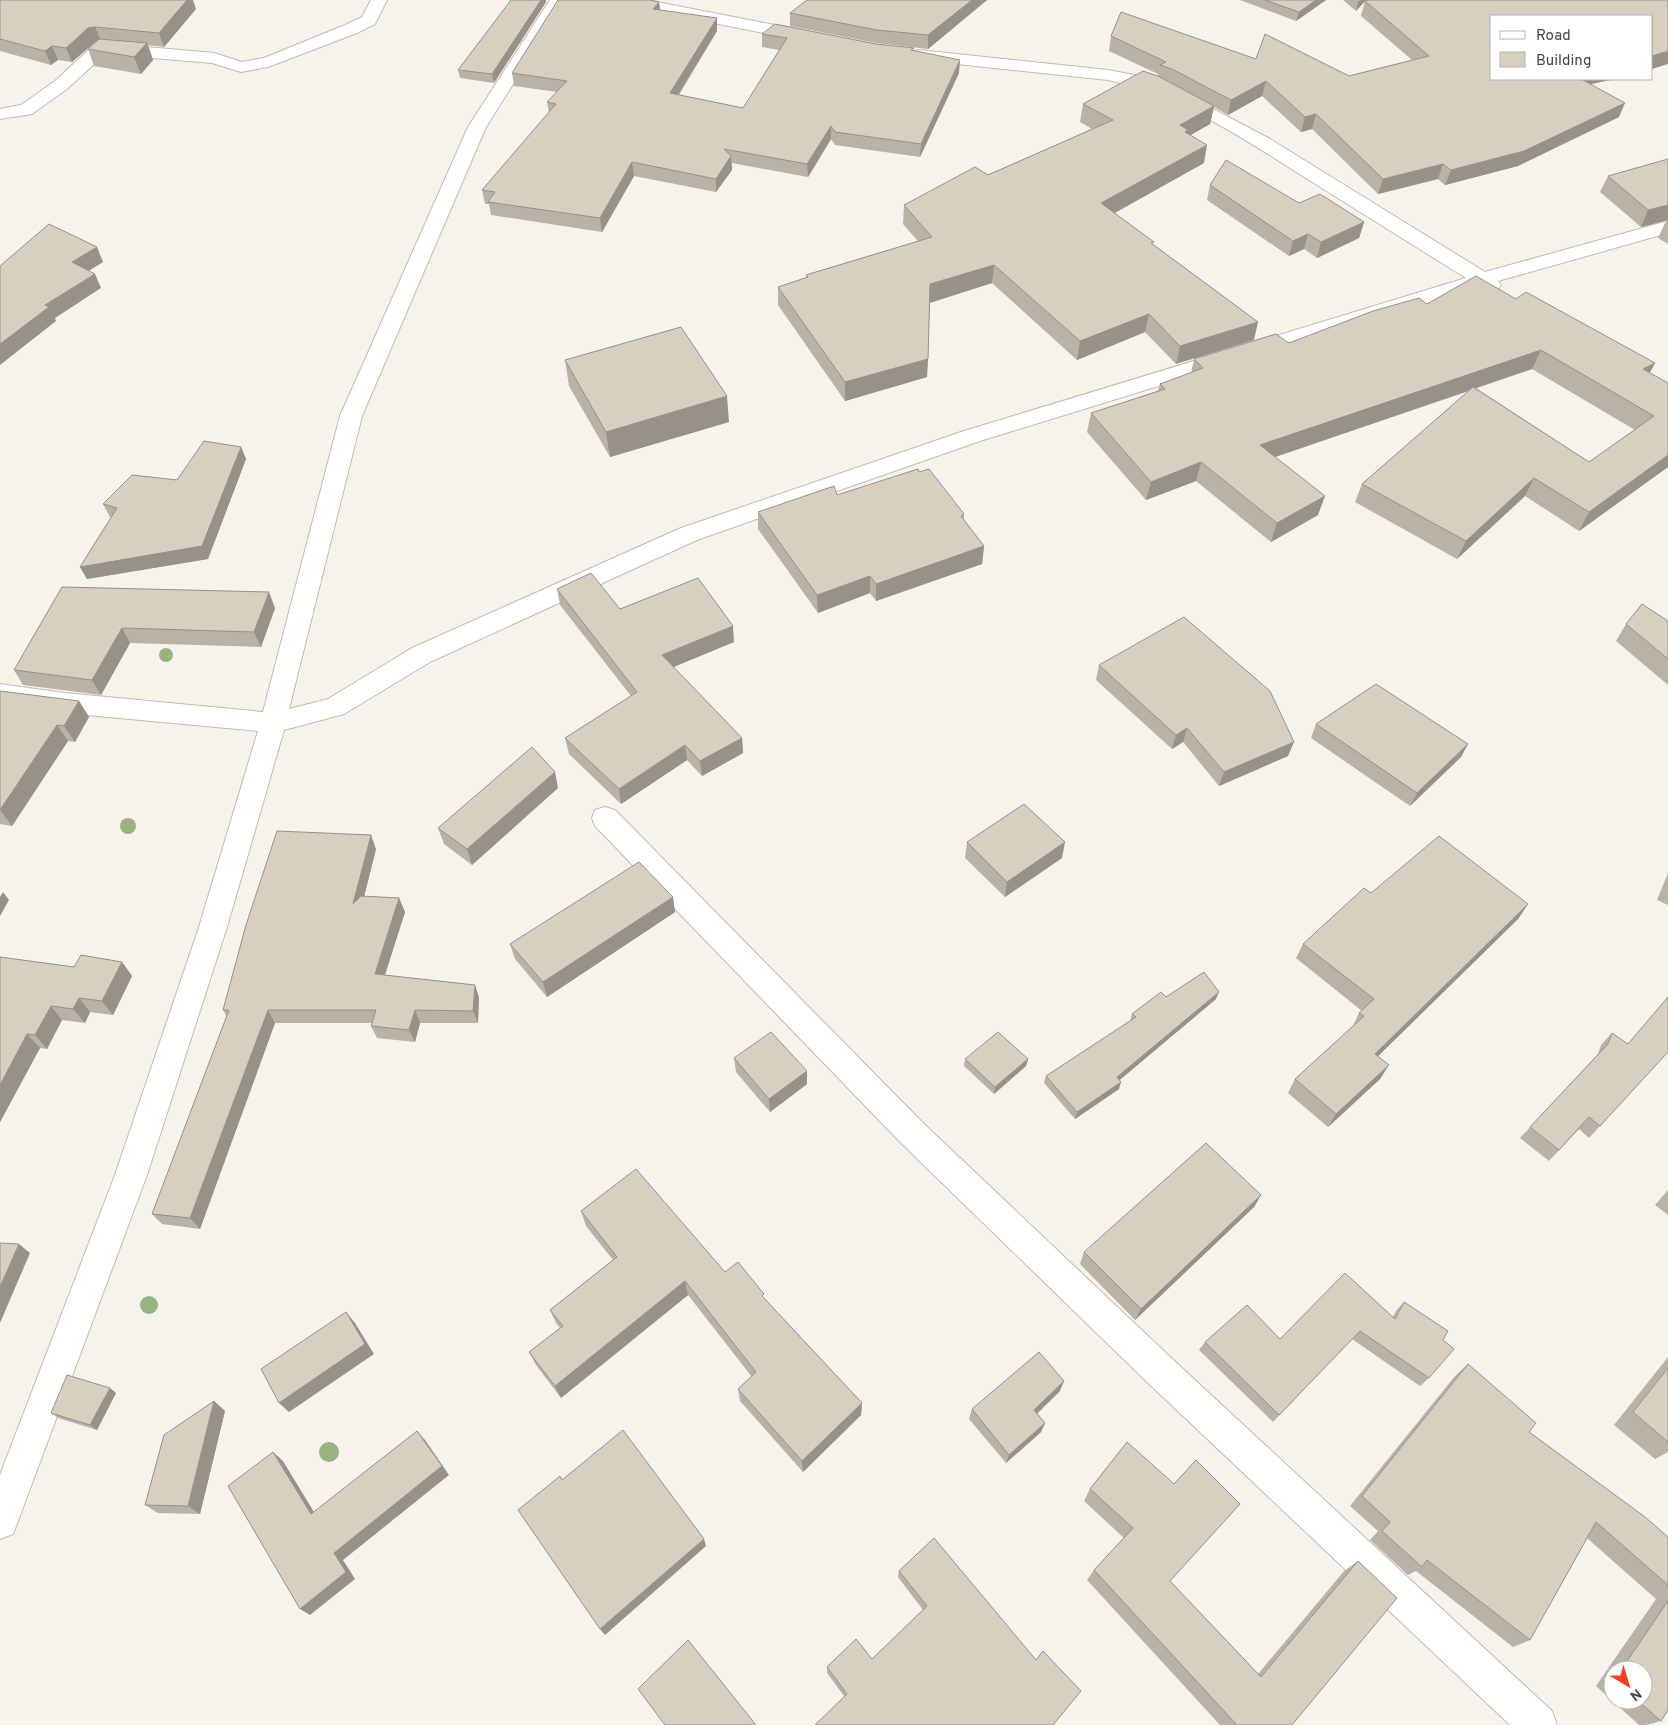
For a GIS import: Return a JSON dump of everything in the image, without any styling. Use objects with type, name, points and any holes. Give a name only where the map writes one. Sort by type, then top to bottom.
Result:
[{"type":"street","points":[[0,114],[26,110],[61,85],[101,48],[214,58],[241,67],[268,62],[369,20],[379,0]]},
{"type":"street","points":[[0,1521],[131,1175],[213,927],[273,723],[351,416],[477,127],[558,0]]},
{"type":"street","points":[[622,0],[818,38]]},
{"type":"street","points":[[905,53],[1108,75],[1139,81],[1162,89],[1263,143],[1480,280],[1506,294]]},
{"type":"street","points":[[0,694],[65,703],[273,723],[335,707],[421,655],[689,534],[972,436],[1480,280],[1668,227]]},
{"type":"street","points":[[605,818],[911,1132],[1157,1368],[1538,1725]]},
{"type":"building","points":[[0,0],[187,0],[159,33],[88,28],[66,48],[52,46],[45,51],[0,39]]},
{"type":"building","points":[[511,0],[541,0],[492,74],[458,70]]},
{"type":"building","points":[[558,0],[650,0],[659,2],[653,9],[717,18],[670,93],[743,108],[787,38],[762,34],[775,24],[876,44],[914,48],[911,50],[960,60],[921,144],[835,132],[831,126],[807,164],[724,149],[731,156],[716,179],[632,162],[600,218],[488,202],[495,192],[482,190],[556,104],[547,102],[567,81],[512,73]]},
{"type":"building","points":[[807,0],[972,0],[928,35],[877,30],[790,13]]},
{"type":"building","points":[[1265,0],[1316,0],[1299,12]]},
{"type":"building","points":[[1668,0],[1668,51],[1653,56],[1653,15],[1490,15],[1490,80],[1583,80],[1625,103],[1524,151],[1451,170],[1443,164],[1383,179],[1316,114],[1305,117],[1266,81],[1231,100],[1172,69],[1160,65],[1166,62],[1111,36],[1121,12],[1256,59],[1265,34],[1349,76],[1429,56],[1365,1]]},
{"type":"building","points":[[99,39],[147,43],[134,57],[88,49]]},
{"type":"building","points":[[1143,71],[1158,76],[1214,106],[1180,125],[1188,130],[1185,132],[1207,145],[1101,203],[1154,242],[1151,243],[1258,322],[1180,346],[1149,314],[1080,341],[994,265],[930,284],[928,359],[845,382],[778,287],[808,277],[806,275],[932,237],[904,205],[975,167],[988,175],[1113,120],[1083,104]]},
{"type":"building","points":[[1668,159],[1668,205],[1648,210],[1608,176]]},
{"type":"building","points":[[1226,160],[1299,203],[1320,194],[1364,222],[1321,242],[1308,234],[1293,241],[1210,185]]},
{"type":"building","points":[[49,224],[97,247],[72,262],[95,274],[45,305],[49,307],[0,344],[0,266]]},
{"type":"building","points":[[1476,276],[1516,299],[1526,292],[1655,363],[1643,369],[1668,383],[1668,455],[1589,512],[1534,478],[1466,541],[1362,484],[1473,387],[1589,462],[1654,416],[1541,350],[1260,445],[1325,496],[1277,523],[1201,462],[1151,482],[1091,413],[1165,389],[1160,384],[1203,368],[1194,359],[1276,334],[1289,343],[1373,311],[1419,298],[1427,304]]},
{"type":"building","points":[[681,327],[727,396],[606,432],[565,360]]},
{"type":"building","points":[[204,441],[241,447],[202,546],[80,567],[117,508],[103,504],[132,475],[177,480]]},
{"type":"building","points":[[918,469],[919,472],[929,469],[964,514],[961,516],[984,546],[876,584],[870,576],[817,595],[758,512],[834,486],[837,495]]},
{"type":"building","points":[[591,573],[620,609],[698,578],[733,626],[662,655],[742,738],[700,761],[685,745],[619,789],[565,738],[637,692],[557,589]]},
{"type":"building","points":[[62,587],[269,592],[254,632],[122,628],[92,680],[14,670]]},
{"type":"building","points":[[1642,604],[1668,621],[1668,659],[1626,624]]},
{"type":"building","points":[[1184,617],[1270,691],[1294,742],[1224,772],[1187,728],[1176,735],[1099,665]]},
{"type":"building","points":[[1376,684],[1468,744],[1417,793],[1316,724]]},
{"type":"building","points":[[0,691],[79,701],[64,726],[57,725],[0,810]]},
{"type":"building","points":[[532,747],[555,772],[467,849],[438,828]]},
{"type":"building","points":[[1024,804],[1065,842],[1007,882],[967,842]]},
{"type":"building","points":[[277,831],[371,835],[353,904],[361,896],[399,898],[375,974],[475,985],[473,1011],[415,1010],[409,1030],[371,1026],[376,1010],[268,1010],[190,1218],[152,1214],[229,1010],[223,1010],[246,925]]},
{"type":"building","points":[[1439,836],[1528,904],[1375,1054],[1389,1065],[1336,1114],[1295,1079],[1364,1016],[1359,1013],[1374,999],[1303,944],[1364,888],[1371,893]]},
{"type":"building","points":[[639,862],[673,897],[543,982],[510,944]]},
{"type":"building","points":[[81,955],[122,962],[102,1001],[79,998],[73,1009],[51,1006],[35,1035],[27,1034],[0,1085],[0,957],[74,967]]},
{"type":"building","points":[[1204,972],[1219,992],[1117,1077],[1121,1082],[1077,1112],[1046,1076],[1136,1017],[1132,1014],[1161,992],[1166,997]]},
{"type":"building","points":[[1668,997],[1668,1052],[1600,1126],[1589,1117],[1559,1150],[1530,1127],[1608,1044],[1612,1033],[1628,1044]]},
{"type":"building","points":[[771,1032],[807,1071],[769,1099],[734,1058]]},
{"type":"building","points":[[998,1032],[1028,1059],[995,1087],[965,1059]]},
{"type":"building","points":[[1206,1143],[1261,1195],[1141,1309],[1084,1252]]},
{"type":"building","points":[[636,1169],[725,1272],[738,1262],[764,1294],[762,1296],[862,1403],[802,1461],[738,1389],[756,1372],[685,1281],[555,1386],[529,1352],[563,1326],[550,1310],[617,1257],[581,1211]]},
{"type":"building","points":[[0,1243],[19,1244],[0,1287]]},
{"type":"building","points":[[1345,1273],[1395,1319],[1404,1302],[1448,1331],[1443,1340],[1454,1349],[1429,1378],[1360,1331],[1279,1415],[1205,1342],[1247,1305],[1280,1339]]},
{"type":"building","points":[[346,1312],[365,1344],[279,1403],[261,1369]]},
{"type":"building","points":[[1039,1352],[1064,1381],[1034,1410],[1045,1423],[1009,1455],[972,1409]]},
{"type":"building","points":[[1468,1364],[1536,1423],[1529,1432],[1645,1517],[1668,1537],[1668,1585],[1596,1522],[1530,1640],[1427,1560],[1422,1567],[1382,1531],[1390,1522],[1362,1496]]},
{"type":"building","points":[[1668,1368],[1668,1442],[1633,1412]]},
{"type":"building","points":[[67,1375],[110,1388],[90,1425],[51,1413]]},
{"type":"building","points":[[214,1401],[188,1506],[145,1505],[164,1435]]},
{"type":"building","points":[[623,1430],[704,1539],[600,1629],[518,1510],[560,1476],[562,1480]]},
{"type":"building","points":[[417,1431],[442,1466],[334,1553],[346,1572],[300,1609],[228,1486],[273,1452],[311,1514]]},
{"type":"building","points":[[1127,1442],[1174,1484],[1196,1460],[1240,1504],[1170,1581],[1261,1677],[1358,1561],[1397,1598],[1292,1725],[1237,1725],[1094,1570],[1133,1528],[1090,1489]]},
{"type":"building","points":[[934,1538],[1036,1660],[1043,1651],[1081,1691],[1053,1725],[815,1725],[847,1694],[827,1667],[856,1639],[872,1659],[927,1606],[899,1571]]},
{"type":"building","points":[[1668,1601],[1668,1710],[1661,1721],[1648,1710],[1653,1710],[1653,1660],[1628,1660]]},
{"type":"building","points":[[688,1640],[756,1725],[665,1725],[638,1689]]}]
